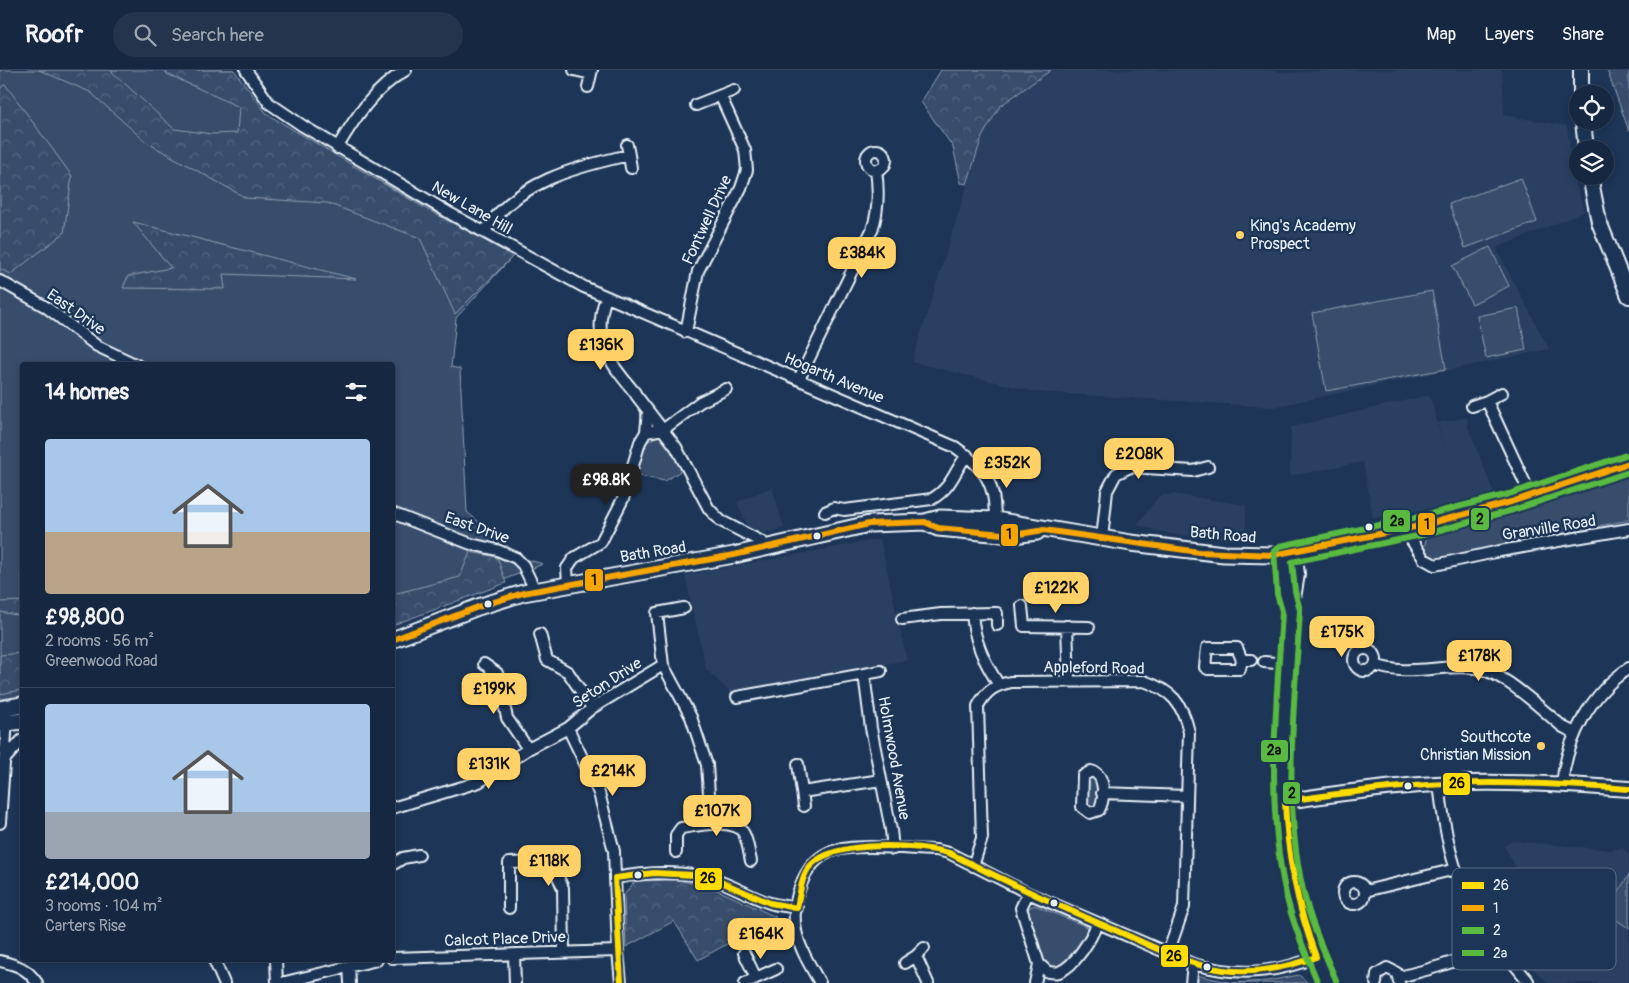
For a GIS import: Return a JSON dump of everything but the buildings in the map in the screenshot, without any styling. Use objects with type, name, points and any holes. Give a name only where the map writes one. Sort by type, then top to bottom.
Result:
[{"type":"main road","name":"Bath Road","points":[[395,639],[478,607],[535,590],[687,564],[863,525],[925,522],[938,528],[994,527],[1027,535],[1044,530],[1224,554],[1258,556],[1407,535],[1629,463]]},
{"type":"main road","points":[[4,708],[20,705]]},
{"type":"main road","points":[[3,724],[20,721]]},
{"type":"street","name":"New Lane Hill","points":[[246,70],[269,103],[337,148],[484,232],[606,297]]},
{"type":"street","points":[[337,148],[358,113],[369,99],[380,88],[406,70]]},
{"type":"street","points":[[574,70],[591,72],[588,87]]},
{"type":"street","points":[[1581,70],[1581,85]]},
{"type":"street","points":[[696,105],[734,90]]},
{"type":"street","name":"Fontwell Drive","points":[[686,332],[698,271],[741,188],[747,170],[745,150],[720,97]]},
{"type":"street","points":[[484,232],[514,201],[536,184],[628,150],[631,168]]},
{"type":"street","points":[[799,380],[872,230],[878,200],[876,170]]},
{"type":"street","points":[[1592,185],[1599,222],[1629,296]]},
{"type":"street","name":"East Drive","points":[[0,281],[46,307],[97,346],[131,362]]},
{"type":"street","points":[[606,297],[602,310],[603,348],[609,361],[664,429],[676,447],[709,510],[721,521],[762,542],[766,547]]},
{"type":"street","name":"Hogarth Avenue","points":[[606,297],[937,438],[967,455],[989,479],[994,489],[994,527]]},
{"type":"street","points":[[646,432],[664,429],[700,402],[726,389]]},
{"type":"street","points":[[1472,406],[1502,394]]},
{"type":"street","points":[[1487,401],[1531,496]]},
{"type":"street","points":[[568,584],[567,568],[574,558],[601,542],[623,499],[640,442],[646,432],[648,411]]},
{"type":"street","points":[[825,512],[834,508],[844,510],[932,499],[944,492],[954,480],[967,455]]},
{"type":"street","points":[[1102,538],[1107,491],[1116,474],[1130,468],[1193,471],[1208,466]]},
{"type":"street","name":"East Drive","points":[[395,514],[471,544],[497,550],[516,558],[523,565],[535,590]]},
{"type":"street","name":"Granville Road","points":[[1407,535],[1424,559],[1436,565],[1500,551],[1629,529]]},
{"type":"street","points":[[1288,553],[1297,574],[1291,610],[1288,664],[1285,800],[1287,846],[1294,891],[1316,957],[1328,983]]},
{"type":"street","points":[[1022,606],[1024,626],[1089,627]]},
{"type":"street","points":[[684,608],[657,612],[663,665],[691,717],[706,766],[710,823]]},
{"type":"street","points":[[902,619],[972,613],[997,613],[997,625]]},
{"type":"street","points":[[972,613],[976,640],[984,661],[999,684],[983,697],[978,706],[982,838],[973,866]]},
{"type":"street","points":[[1067,626],[1069,681]]},
{"type":"street","points":[[540,634],[547,660],[568,672],[592,708]]},
{"type":"street","points":[[1264,662],[1288,664]]},
{"type":"street","points":[[484,664],[497,673],[507,718],[528,749]]},
{"type":"street","name":"Seton Drive","points":[[395,807],[479,782],[528,749],[568,728],[592,708],[663,665]]},
{"type":"street","points":[[1375,665],[1390,670],[1475,668],[1495,674],[1563,727],[1575,733]]},
{"type":"street","points":[[1562,784],[1564,764],[1575,733],[1590,707],[1613,679],[1629,668]]},
{"type":"street","points":[[738,698],[881,671]]},
{"type":"street","name":"Holmwood Avenue","points":[[864,674],[893,849]]},
{"type":"street","name":"Appleford Road","points":[[999,684],[1011,682],[1144,681],[1163,688],[1181,707],[1189,732],[1184,907],[1168,953]]},
{"type":"street","points":[[0,822],[4,760],[4,708]]},
{"type":"street","points":[[568,728],[599,793],[614,851],[621,983]]},
{"type":"street","points":[[4,760],[20,742]]},
{"type":"street","points":[[798,764],[804,806]]},
{"type":"street","points":[[802,792],[881,780]]},
{"type":"street","points":[[1285,800],[1362,790],[1439,784],[1562,784],[1629,789]]},
{"type":"street","points":[[1439,784],[1444,821],[1456,868]]},
{"type":"street","points":[[1102,793],[1187,796]]},
{"type":"street","points":[[676,852],[676,835],[681,828],[710,823],[735,826],[744,833],[751,861]]},
{"type":"street","points":[[820,983],[800,943],[795,921],[803,878],[811,865],[820,858],[840,850],[936,850],[1097,923],[1193,964],[1219,971],[1252,972],[1275,970],[1316,957]]},
{"type":"street","points":[[395,863],[403,858],[419,855]]},
{"type":"street","points":[[510,908],[509,863],[543,862],[554,866],[563,888],[564,953]]},
{"type":"street","points":[[1365,891],[1452,871]]},
{"type":"street","points":[[615,878],[639,874],[666,873],[704,878],[720,882],[771,904],[797,908]]},
{"type":"street","points":[[1028,893],[1021,908],[1039,964],[1035,983]]},
{"type":"street","points":[[1039,964],[1048,972],[1059,972],[1069,965],[1087,945],[1097,923]]},
{"type":"street","points":[[905,963],[924,948]]},
{"type":"street","name":"Calcot Place Drive","points":[[395,958],[618,951]]},
{"type":"street","points":[[744,953],[756,978]]},
{"type":"street","points":[[514,955],[515,983]]},
{"type":"street","points":[[916,956],[928,983]]},
{"type":"street","points":[[0,961],[18,966],[30,972],[37,983]]},
{"type":"street","points":[[215,962],[224,983]]},
{"type":"street","points":[[276,962],[279,983],[368,962]]},
{"type":"street","points":[[1191,983],[1193,964]]},
{"type":"street","points":[[1376,983],[1377,974],[1383,969],[1394,971],[1399,980],[1452,964]]},
{"type":"street","points":[[349,966],[350,983]]},
{"type":"street","points":[[745,983],[776,969]]},
{"type":"street","points":[[1519,970],[1528,981]]},
{"type":"shaded area","name":"King's Academy Prospect","points":[[1051,70],[1268,70],[1288,73],[1333,70],[1502,70],[1504,115],[1567,126],[1569,141],[1569,185],[1576,185],[1584,212],[1496,248],[1549,349],[1273,407],[1036,392],[912,362],[982,137],[1000,105]]},
{"type":"shaded area","points":[[1430,395],[1445,453],[1438,423],[1467,417],[1468,427],[1494,493],[1467,502],[1373,518],[1363,462],[1290,476],[1291,427]]},
{"type":"shaded area","points":[[772,487],[784,528],[752,536],[737,502]]},
{"type":"shaded area","points":[[1173,494],[1246,505],[1246,540],[1170,534],[1137,525],[1159,496]]},
{"type":"shaded area","points":[[880,539],[907,660],[732,694],[706,669],[685,575]]},
{"type":"shaded area","points":[[1513,841],[1610,850],[1622,848],[1629,854],[1629,980],[1627,983],[1549,983],[1534,970],[1616,970],[1616,868],[1516,868],[1504,846]]},
{"type":"green space","points":[[0,70],[233,70],[263,115],[513,256],[456,318],[451,367],[460,369],[467,512],[522,558],[543,564],[395,623],[395,362],[20,362],[20,696],[0,699]]},
{"type":"green space","points":[[39,70],[110,70],[174,129],[212,134],[237,133],[239,107],[167,74],[165,70],[234,70],[267,114],[421,206],[513,256],[455,314],[420,238],[327,203],[246,198],[146,142],[90,92]]},
{"type":"green space","points":[[941,70],[1051,70],[1000,106],[982,137],[967,184],[961,183],[953,147],[921,102]]},
{"type":"green space","points":[[1607,70],[1629,70],[1629,131],[1614,85]]},
{"type":"green space","points":[[5,84],[72,176],[64,233],[11,274],[0,269],[0,89]]},
{"type":"green space","points":[[1521,178],[1537,222],[1465,248],[1449,204]]},
{"type":"green space","points":[[133,222],[356,279],[223,274],[225,289],[123,288],[128,276],[171,268]]},
{"type":"green space","points":[[1490,247],[1509,286],[1472,304],[1452,266]]},
{"type":"green space","points":[[1432,291],[1446,369],[1326,391],[1312,313]]},
{"type":"green space","points":[[1518,308],[1526,350],[1486,358],[1477,316]]},
{"type":"green space","points":[[662,434],[682,470],[665,481],[634,475],[647,442]]},
{"type":"green space","points":[[1629,472],[1629,520],[1435,559],[1427,557],[1423,552],[1427,535]]},
{"type":"green space","points":[[470,552],[497,557],[506,583],[395,624],[395,593],[460,577]]},
{"type":"green space","points":[[20,601],[20,616],[0,612],[0,602]]},
{"type":"green space","points":[[20,653],[20,690],[0,694],[0,655]]},
{"type":"green space","points":[[1088,778],[1095,778],[1098,784],[1097,805],[1092,808],[1087,807]]},
{"type":"green space","points":[[1629,875],[1629,928],[1616,920],[1616,896]]},
{"type":"green space","points":[[677,880],[711,887],[776,917],[698,960],[674,921],[626,947],[624,895],[635,881]]},
{"type":"green space","points":[[1034,905],[1092,929],[1063,965],[1052,968],[1044,961],[1026,910]]},
{"type":"green space","points":[[1196,975],[1232,983],[1196,983]]},
{"type":"green space","points":[[1299,975],[1308,983],[1232,983],[1267,981]]},
{"type":"waterway","points":[[640,407],[642,419],[640,434]]},
{"type":"transit line","name":"2a","points":[[1318,983],[1289,906],[1280,859],[1276,824],[1274,753],[1282,611],[1277,594],[1274,551],[1280,546],[1418,517],[1509,494],[1626,455]]},
{"type":"transit line","name":"1","points":[[395,639],[478,607],[523,593],[734,555],[869,524],[925,522],[938,528],[1013,535],[1044,530],[1199,552],[1273,555],[1420,526],[1511,502],[1629,463]]},
{"type":"transit line","name":"2","points":[[1336,980],[1317,935],[1306,902],[1297,856],[1293,821],[1293,715],[1300,610],[1295,591],[1292,562],[1422,535],[1513,510],[1629,472]]},
{"type":"transit line","name":"26","points":[[1285,801],[1386,788],[1470,783],[1538,784],[1629,789]]},
{"type":"transit line","name":"26","points":[[1285,801],[1288,841],[1294,880],[1303,919],[1316,957]]},
{"type":"transit line","name":"26","points":[[797,908],[805,874],[811,865],[823,857],[839,851],[857,848],[898,846],[949,853],[1080,915],[1172,955],[1210,968],[1259,971],[1282,967],[1316,957]]},
{"type":"transit line","name":"26","points":[[615,878],[654,873],[695,875],[721,882],[770,903],[797,908]]},
{"type":"transit line","name":"26","points":[[615,878],[621,983]]},
{"type":"place","name":"King's Academy Prospect","points":[[1240,235]]},
{"type":"place","name":"Southcote Christian Mission","points":[[1541,746]]}]
